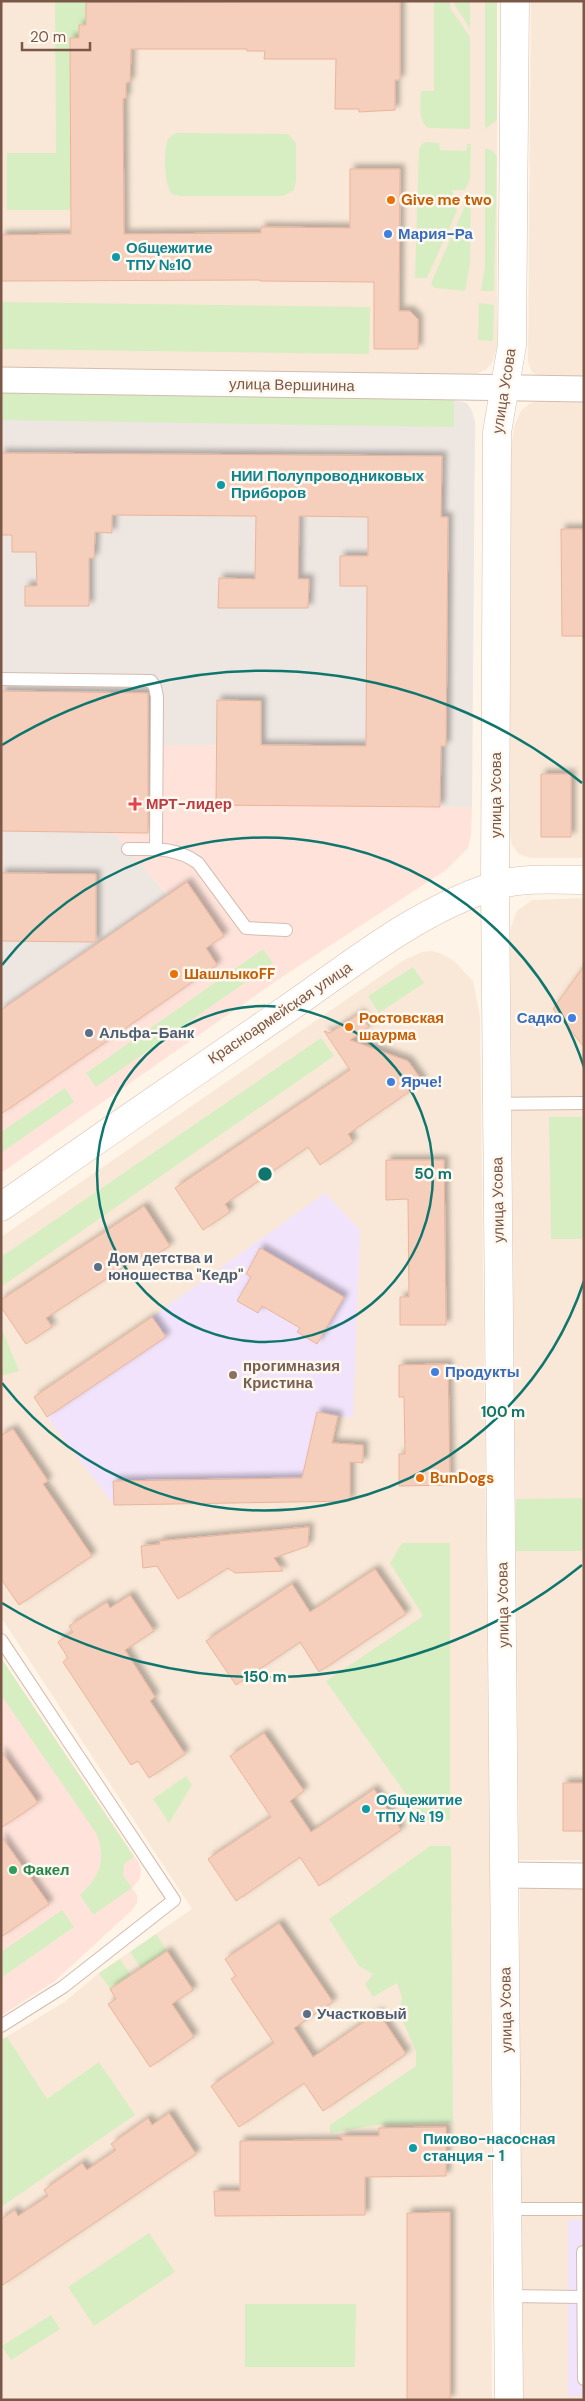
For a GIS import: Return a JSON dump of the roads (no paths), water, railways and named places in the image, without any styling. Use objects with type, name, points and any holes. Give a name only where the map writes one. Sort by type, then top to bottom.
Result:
[{"type":"main road","name":"улица Усова","points":[[508,2400],[505,1875],[495,886],[497,432],[512,345],[515,1]]},
{"type":"main road","name":"Красноармейская улица","points":[[1,1207],[125,1119],[400,932],[461,898],[495,886],[518,881],[584,880]]},
{"type":"street","name":"улица Вершинина","points":[[1,380],[584,389]]},
{"type":"street","points":[[505,1875],[584,1876]]},
{"type":"lane","points":[[1,679],[151,681],[155,687],[157,697],[156,849]]},
{"type":"lane","points":[[128,849],[172,850],[188,855],[198,863],[246,928],[286,930]]},
{"type":"lane","points":[[497,1104],[584,1102]]},
{"type":"lane","points":[[1,1640],[174,1900],[63,1987],[1,2026]]},
{"type":"lane","points":[[507,2209],[584,2209]]},
{"type":"lane","points":[[583,2252],[584,2379]]},
{"type":"lane","points":[[508,2296],[583,2298]]},
{"type":"place","name":"Give me two","points":[[391,200]]},
{"type":"place","name":"Мария-Ра","points":[[388,234]]},
{"type":"place","name":"Общежитие ТПУ №10","points":[[116,257]]},
{"type":"place","name":"НИИ Полупроводниковых Приборов","points":[[221,485]]},
{"type":"place","name":"МРТ-лидер","points":[[135,804]]},
{"type":"place","name":"ШашлыкоFF","points":[[174,974]]},
{"type":"place","name":"Садко","points":[[572,1018]]},
{"type":"place","name":"Ростовская шаурма","points":[[349,1027]]},
{"type":"place","name":"Альфа-Банк","points":[[89,1033]]},
{"type":"place","name":"Ярче!","points":[[391,1082]]},
{"type":"place","name":"Дом детства и юношества \"Кедр\"","points":[[98,1267]]},
{"type":"place","name":"Продукты","points":[[435,1372]]},
{"type":"place","name":"прогимназия Кристина","points":[[233,1375]]},
{"type":"place","name":"BunDogs","points":[[420,1478]]},
{"type":"place","name":"Общежитие ТПУ № 19","points":[[366,1809]]},
{"type":"place","name":"Факел","points":[[13,1870]]},
{"type":"place","name":"Участковый","points":[[307,2014]]},
{"type":"place","name":"Пиково-насосная станция - 1","points":[[413,2148]]}]
